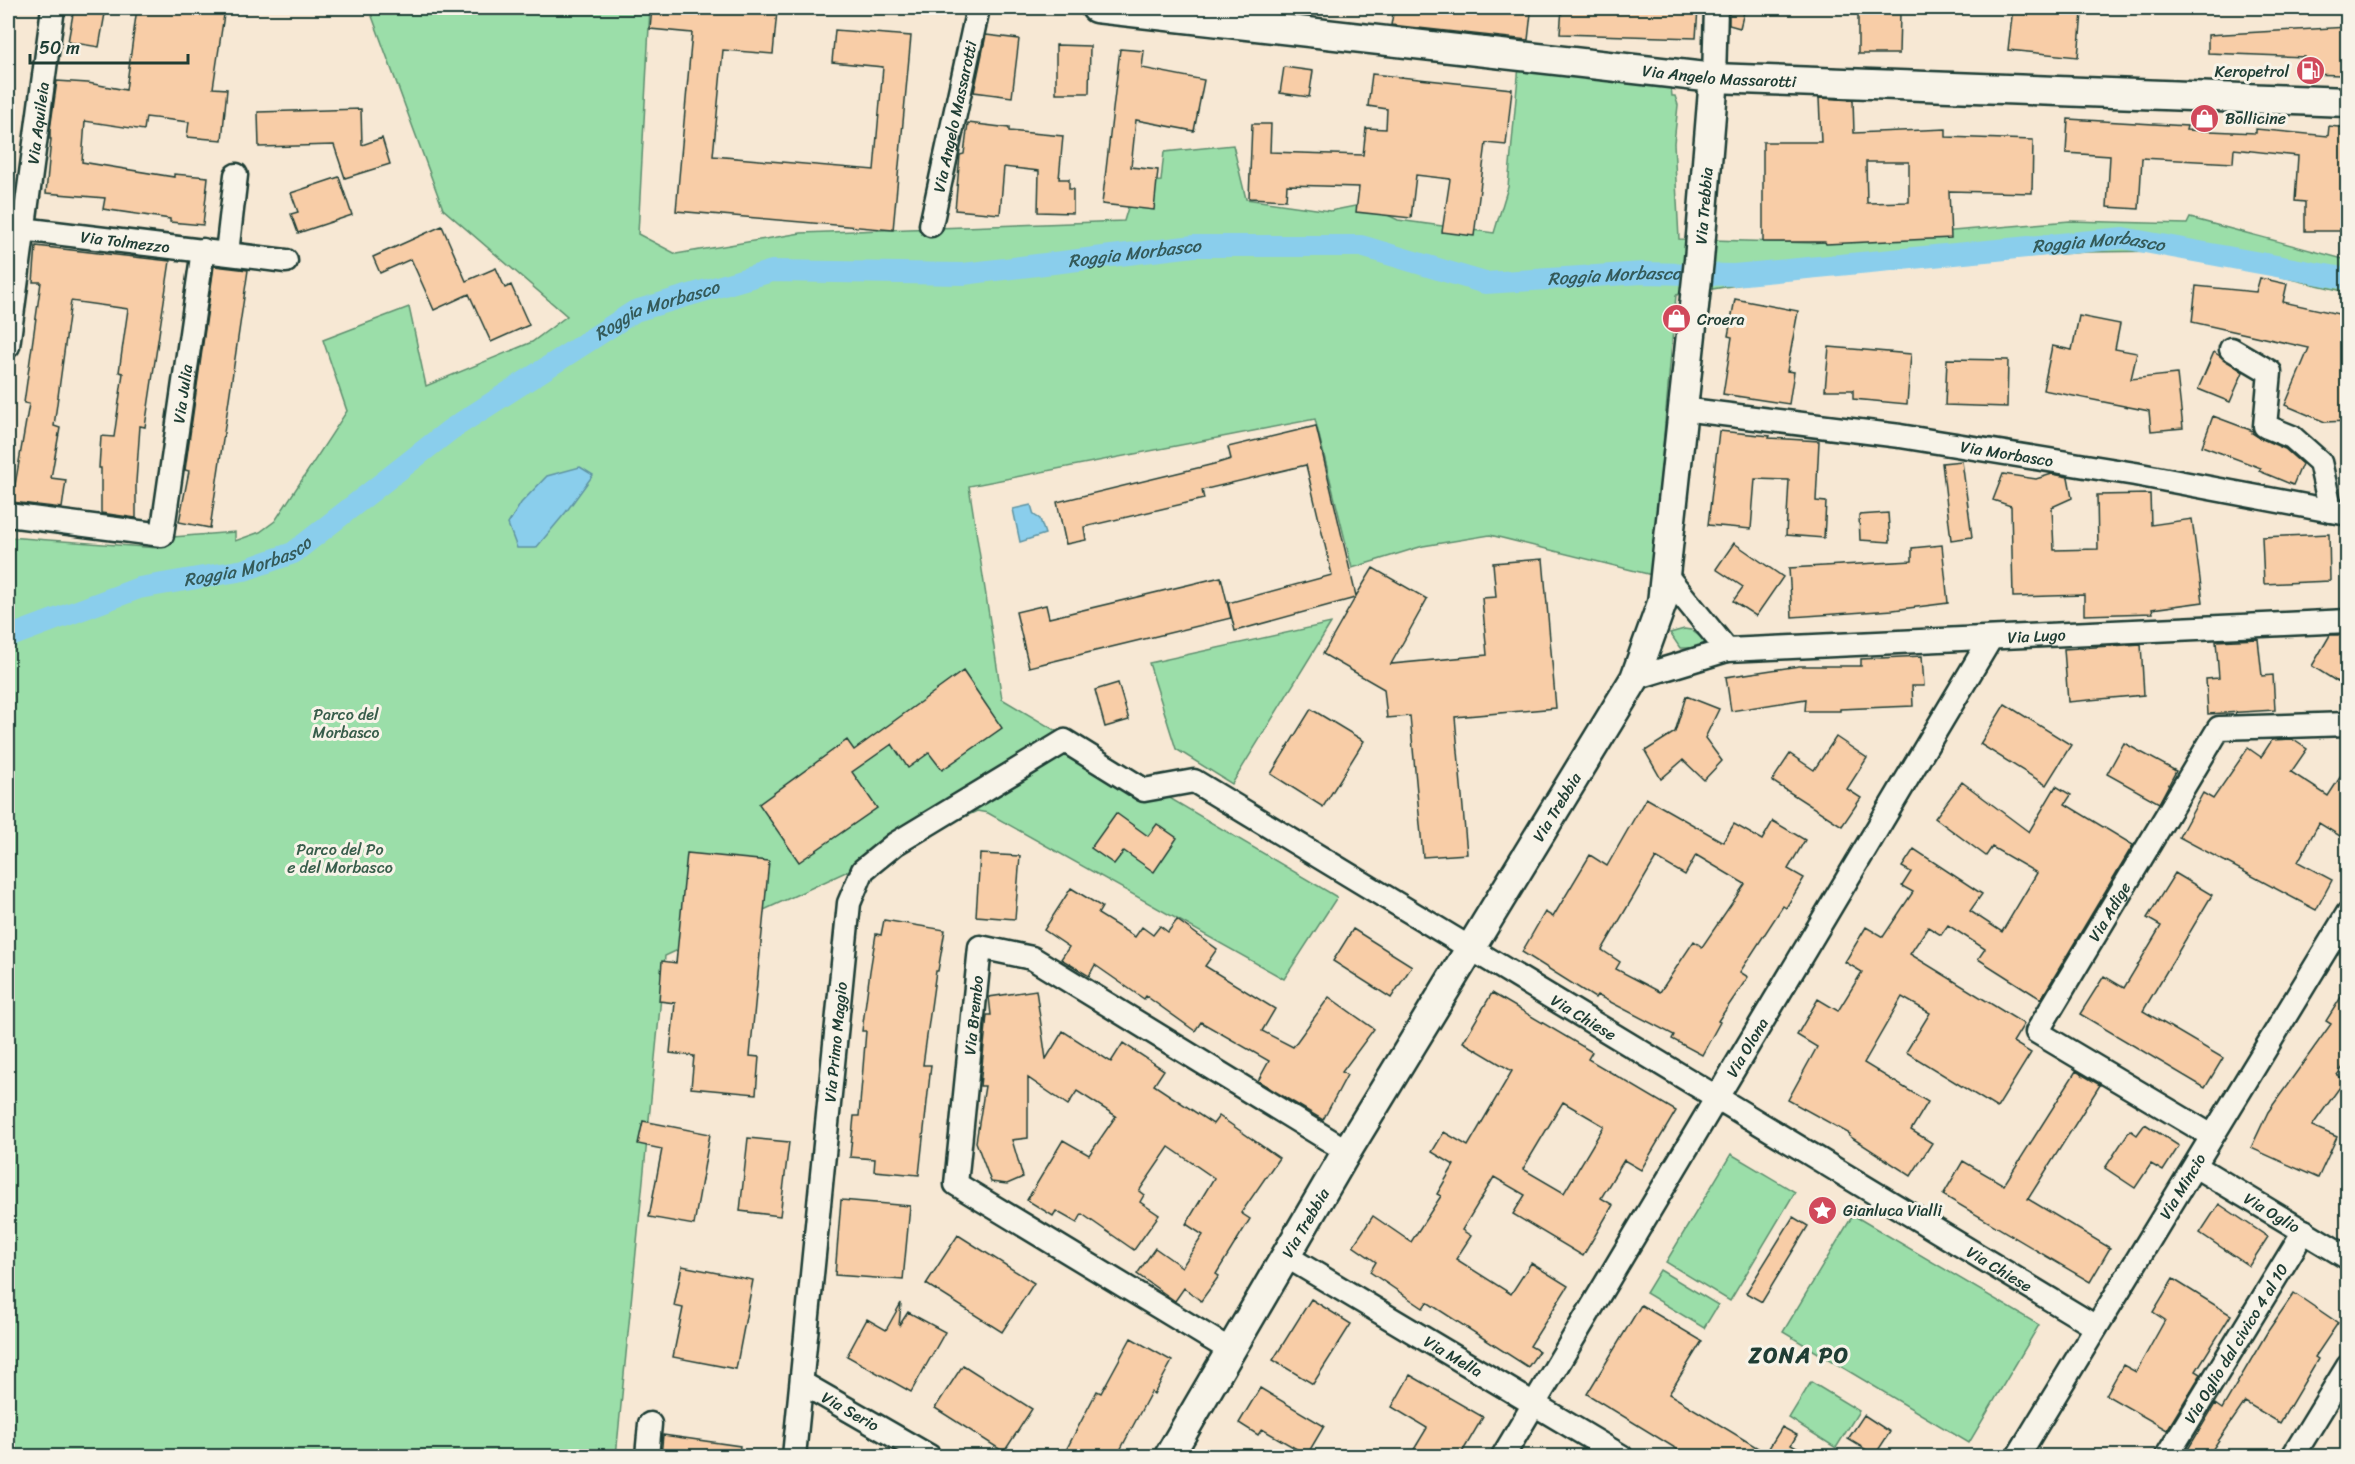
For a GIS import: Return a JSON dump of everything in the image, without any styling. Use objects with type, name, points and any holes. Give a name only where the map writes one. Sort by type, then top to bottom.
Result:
[{"type":"street","name":"Via Aquileia","points":[[8,346],[53,8]]},
{"type":"street","name":"Via Angelo Massarotti","points":[[931,225],[978,8]]},
{"type":"street","name":"Via Angelo Massarotti","points":[[1095,8],[1714,78],[2348,102]]},
{"type":"street","points":[[1714,78],[1716,8]]},
{"type":"street","name":"Via Trebbia","points":[[1169,1456],[1347,1152],[1635,678],[1662,603],[1699,260],[1714,78]]},
{"type":"street","points":[[227,253],[236,175]]},
{"type":"street","name":"Via Tolmezzo","points":[[22,229],[286,261]]},
{"type":"street","name":"Via Julia","points":[[8,515],[162,535],[204,250]]},
{"type":"street","name":"Via Morbasco","points":[[2231,349],[2270,372],[2265,426],[2292,436],[2320,462],[2339,513]]},
{"type":"street","name":"Via Morbasco","points":[[1682,409],[1900,436],[2135,474],[2339,513]]},
{"type":"street","points":[[1665,574],[1727,650]]},
{"type":"street","name":"Via Lugo","points":[[1635,678],[1727,650],[2348,621]]},
{"type":"street","name":"Via Olona","points":[[1503,1456],[1991,638]]},
{"type":"street","name":"Via Adige","points":[[2212,1136],[2037,1032],[2219,728],[2348,724]]},
{"type":"street","name":"Via Chiese","points":[[1065,741],[1144,789],[1194,781],[2096,1327]]},
{"type":"street","name":"Via Primo Maggio","points":[[794,1456],[849,903],[863,870],[895,844],[1065,741]]},
{"type":"street","name":"Via Mincio","points":[[2018,1456],[2348,914]]},
{"type":"street","name":"Via Brembo","points":[[1230,1350],[956,1184],[980,947],[1032,958],[1347,1152]]},
{"type":"street","name":"Via Oglio","points":[[2196,1166],[2348,1258]]},
{"type":"street","name":"Via Oglio dal civico 4 al 10","points":[[2167,1456],[2304,1231]]},
{"type":"street","name":"Via Mella","points":[[1286,1257],[1621,1456]]},
{"type":"street","points":[[2293,1456],[2348,1366]]},
{"type":"street","name":"Via Serio","points":[[802,1383],[929,1456]]},
{"type":"street","points":[[647,1456],[650,1424]]},
{"type":"green space","name":"Parco del Po e del Morbasco","points":[[369,8],[650,8],[638,234],[676,254],[801,233],[1124,221],[1135,184],[1161,181],[1164,152],[1233,145],[1246,199],[1330,211],[1365,204],[1398,220],[1494,233],[1508,187],[1519,65],[1671,87],[1672,96],[1675,96],[1678,105],[1674,143],[1679,239],[1811,243],[2070,221],[2187,224],[2190,218],[2347,260],[2347,292],[2171,251],[2086,252],[1946,263],[1780,278],[1676,295],[1658,504],[1656,576],[1490,535],[1423,546],[1352,568],[1315,419],[969,486],[1002,699],[1337,897],[1284,979],[988,813],[977,811],[665,956],[616,1456],[8,1456],[8,537],[158,548],[165,546],[173,537],[235,532],[235,541],[260,532],[275,521],[347,411],[323,340],[409,307],[426,386],[532,342],[567,316],[443,209]]},
{"type":"green space","points":[[1331,623],[1232,784],[1176,749],[1149,663]]},
{"type":"green space","points":[[1684,629],[1691,630],[1710,644],[1701,648],[1680,648],[1670,633]]},
{"type":"green space","points":[[1731,1154],[1795,1192],[1730,1301],[1666,1262]]},
{"type":"green space","points":[[1853,1215],[2039,1325],[1969,1443],[1783,1332]]},
{"type":"green space","points":[[1660,1270],[1718,1305],[1704,1328],[1646,1293]]},
{"type":"green space","points":[[1811,1382],[1859,1411],[1836,1448],[1789,1418]]},
{"type":"water","points":[[580,467],[593,475],[566,512],[536,548],[517,548],[508,524],[521,503],[547,476]]},
{"type":"water","points":[[1031,505],[1034,515],[1040,519],[1045,534],[1020,542],[1013,509]]},
{"type":"building","points":[[74,8],[106,8],[99,47],[68,42]]},
{"type":"building","points":[[137,8],[225,8],[213,88],[227,89],[222,140],[187,137],[189,122],[146,117],[144,130],[85,121],[82,162],[174,177],[174,174],[208,177],[203,225],[170,222],[170,219],[103,209],[105,198],[46,193],[50,130],[57,81],[88,83],[126,90]]},
{"type":"building","points":[[652,8],[738,8],[777,11],[773,54],[723,50],[713,156],[874,170],[883,67],[832,62],[835,30],[911,36],[893,230],[676,211],[692,33],[650,29]]},
{"type":"building","points":[[1394,8],[1523,8],[1523,11],[1531,13],[1528,40],[1391,25]]},
{"type":"building","points":[[1562,8],[1698,8],[1696,38],[1560,34]]},
{"type":"building","points":[[1729,8],[1745,8],[1740,28],[1729,25]]},
{"type":"building","points":[[2013,8],[2082,13],[2078,57],[2008,50]]},
{"type":"building","points":[[1858,13],[1900,13],[1899,54],[1858,54]]},
{"type":"building","points":[[2348,27],[2348,58],[2344,58],[2343,75],[2305,74],[2305,57],[2208,53],[2208,35]]},
{"type":"building","points":[[986,35],[1019,39],[1012,97],[974,92]]},
{"type":"building","points":[[1056,45],[1090,46],[1089,93],[1056,93]]},
{"type":"building","points":[[1120,49],[1144,51],[1142,68],[1204,80],[1194,131],[1136,120],[1131,167],[1158,170],[1154,210],[1102,204]]},
{"type":"building","points":[[1284,67],[1313,71],[1309,97],[1280,93]]},
{"type":"building","points":[[1372,74],[1512,89],[1506,145],[1486,143],[1474,236],[1442,232],[1450,179],[1416,175],[1411,218],[1356,212],[1359,187],[1287,185],[1286,200],[1249,198],[1252,124],[1271,124],[1270,152],[1363,155],[1366,128],[1386,129],[1387,109],[1368,106]]},
{"type":"building","points":[[1819,98],[1853,100],[1854,133],[1946,129],[1946,137],[2033,140],[2032,193],[1949,191],[1951,238],[1826,244],[1825,242],[1763,242],[1763,142],[1821,142]],"holes":[[[1866,162],[1909,162],[1909,202],[1867,203]]]},
{"type":"building","points":[[361,109],[362,145],[382,138],[390,164],[345,178],[334,145],[259,147],[258,112]]},
{"type":"building","points":[[2068,119],[2187,126],[2186,130],[2256,133],[2256,129],[2328,136],[2329,126],[2348,128],[2348,231],[2305,231],[2305,202],[2295,201],[2298,156],[2234,149],[2233,163],[2142,158],[2139,209],[2107,207],[2110,156],[2066,153]]},
{"type":"building","points":[[968,123],[1009,128],[1009,131],[1063,136],[1059,179],[1069,179],[1069,189],[1073,189],[1073,213],[1038,212],[1039,171],[1004,167],[1000,214],[955,210],[960,155],[964,154]]},
{"type":"building","points":[[339,177],[352,215],[298,233],[291,214],[298,212],[291,193]]},
{"type":"building","points":[[442,226],[466,281],[496,268],[505,288],[511,285],[529,325],[491,342],[469,294],[434,310],[411,259],[380,273],[373,257]]},
{"type":"building","points":[[36,246],[170,261],[145,427],[140,426],[136,518],[101,513],[101,468],[99,468],[101,436],[114,437],[123,373],[119,372],[128,309],[71,301],[54,426],[60,428],[51,478],[66,480],[62,508],[12,502],[29,404],[24,403],[41,282],[33,282]]},
{"type":"building","points":[[214,266],[248,270],[210,528],[179,522],[189,471],[185,470]]},
{"type":"building","points":[[2260,278],[2287,284],[2283,302],[2348,316],[2348,421],[2325,422],[2285,405],[2309,348],[2192,322],[2196,286],[2256,292]]},
{"type":"building","points":[[1735,299],[1798,311],[1787,371],[1794,372],[1789,404],[1723,394],[1732,337],[1728,336]]},
{"type":"building","points":[[2079,316],[2120,324],[2115,349],[2137,353],[2131,379],[2177,374],[2183,428],[2151,431],[2149,411],[2043,390],[2052,346],[2072,350]]},
{"type":"building","points":[[1829,347],[1911,354],[1907,404],[1853,399],[1853,390],[1825,390]]},
{"type":"building","points":[[2214,352],[2243,372],[2230,402],[2198,389]]},
{"type":"building","points":[[1947,359],[2008,360],[2007,407],[1945,405]]},
{"type":"building","points":[[2213,416],[2253,431],[2252,433],[2260,438],[2285,449],[2302,464],[2293,485],[2259,471],[2261,468],[2202,446]]},
{"type":"building","points":[[1316,426],[1356,596],[1373,568],[1427,599],[1391,664],[1487,655],[1482,598],[1496,597],[1493,563],[1543,559],[1556,708],[1455,717],[1467,854],[1423,857],[1410,716],[1387,718],[1384,689],[1323,654],[1355,598],[1235,631],[1228,603],[1332,575],[1306,465],[1202,490],[1204,499],[1084,527],[1086,540],[1066,544],[1057,502],[1218,463],[1231,459],[1228,447]]},
{"type":"building","points":[[1719,431],[1770,436],[1769,438],[1819,441],[1816,501],[1826,502],[1824,538],[1786,535],[1789,480],[1755,479],[1751,529],[1708,525]]},
{"type":"building","points":[[1962,461],[1972,537],[1951,540],[1942,463]]},
{"type":"building","points":[[2003,474],[2036,479],[2052,474],[2068,477],[2072,498],[2052,507],[2054,550],[2098,549],[2097,495],[2150,494],[2151,525],[2192,519],[2203,602],[2152,609],[2153,613],[2084,615],[2084,595],[2013,597],[2011,506],[1993,500]]},
{"type":"building","points":[[1888,513],[1890,542],[1860,540],[1859,515]]},
{"type":"building","points":[[2329,534],[2330,581],[2264,584],[2262,537]]},
{"type":"building","points":[[1734,543],[1783,577],[1756,616],[1733,601],[1743,587],[1716,569]]},
{"type":"building","points":[[1942,545],[1948,603],[1893,610],[1792,617],[1789,568],[1912,561],[1912,548]]},
{"type":"building","points":[[1221,577],[1231,618],[1029,667],[1016,612],[1046,605],[1049,618]]},
{"type":"building","points":[[2330,635],[2348,635],[2348,670],[2339,683],[2312,666]]},
{"type":"building","points":[[2258,639],[2262,676],[2273,675],[2275,710],[2208,714],[2206,679],[2219,678],[2216,641]]},
{"type":"building","points":[[2141,644],[2144,695],[2068,702],[2064,649]]},
{"type":"building","points":[[1922,656],[1924,686],[1912,686],[1913,706],[1805,711],[1806,699],[1731,711],[1726,677],[1799,666],[1861,666],[1861,659]]},
{"type":"building","points":[[963,671],[1002,728],[942,770],[929,753],[908,768],[892,744],[852,772],[877,808],[799,862],[759,804],[847,740],[854,750]]},
{"type":"building","points":[[1118,683],[1129,720],[1105,727],[1095,690]]},
{"type":"building","points":[[1686,696],[1719,709],[1705,738],[1722,761],[1704,780],[1683,760],[1661,779],[1645,751],[1675,732]]},
{"type":"building","points":[[2005,704],[2071,745],[2046,785],[1980,744]]},
{"type":"building","points":[[1311,709],[1364,741],[1323,807],[1271,774]]},
{"type":"building","points":[[1836,737],[1867,758],[1847,789],[1861,798],[1842,826],[1772,781],[1790,754],[1814,770]]},
{"type":"building","points":[[2292,739],[2307,749],[2291,772],[2328,796],[2348,765],[2348,841],[2319,823],[2298,862],[2332,880],[2316,910],[2179,837],[2203,793],[2213,799],[2248,748],[2261,757],[2272,740]]},
{"type":"building","points":[[2124,743],[2176,771],[2159,803],[2107,774]]},
{"type":"building","points":[[1962,782],[2029,832],[2056,786],[2071,795],[2065,804],[2133,845],[2041,999],[1978,959],[1985,949],[1948,925],[1941,935],[1928,927],[1910,954],[2024,1024],[2013,1042],[2031,1053],[1997,1108],[1906,1052],[1930,1013],[1902,997],[1864,1063],[1928,1102],[1911,1130],[1932,1143],[1911,1176],[1849,1136],[1850,1134],[1788,1100],[1817,1047],[1797,1035],[1818,999],[1838,1011],[1862,972],[1845,962],[1866,927],[1883,937],[1913,892],[1902,886],[1911,872],[1902,867],[1914,849],[1982,894],[1970,911],[2002,932],[2037,873],[1992,847],[1986,856],[1935,818]]},
{"type":"building","points":[[1646,798],[1723,842],[1734,824],[1762,840],[1773,821],[1805,840],[1788,869],[1804,878],[1786,908],[1783,906],[1740,972],[1748,977],[1718,1021],[1720,1022],[1702,1055],[1672,1039],[1674,1035],[1597,995],[1595,998],[1522,952],[1545,912],[1553,917],[1590,855],[1607,866]],"holes":[[[1696,855],[1745,884],[1702,947],[1694,941],[1660,992],[1616,969],[1620,962],[1602,950],[1656,858],[1685,875]]]},
{"type":"building","points":[[1116,813],[1148,836],[1157,824],[1177,838],[1154,872],[1124,851],[1114,864],[1091,848]]},
{"type":"building","points":[[687,853],[769,861],[750,1056],[759,1057],[756,1094],[691,1088],[694,1056],[670,1053],[675,1003],[659,1001],[662,961],[676,963]]},
{"type":"building","points":[[980,854],[1020,856],[1015,919],[976,916]]},
{"type":"building","points":[[2175,873],[2212,895],[2143,1011],[2223,1058],[2205,1088],[2080,1014],[2104,976],[2124,988],[2161,926],[2147,918]]},
{"type":"building","points":[[1071,888],[1102,907],[1098,914],[1135,937],[1142,927],[1153,935],[1160,926],[1168,932],[1177,920],[1217,949],[1205,966],[1275,1009],[1262,1031],[1293,1047],[1329,997],[1374,1029],[1342,1072],[1347,1075],[1323,1120],[1258,1081],[1269,1061],[1201,1022],[1195,1031],[1146,996],[1144,999],[1095,965],[1089,976],[1061,959],[1069,947],[1044,930]]},
{"type":"building","points":[[884,920],[945,930],[938,971],[936,971],[923,1065],[931,1065],[919,1175],[874,1171],[875,1159],[850,1157],[854,1116],[859,1116],[866,1031],[862,1031],[870,971],[876,934],[881,935]]},
{"type":"building","points":[[1353,929],[1412,966],[1391,998],[1333,961]]},
{"type":"building","points":[[2348,986],[2348,1061],[2337,1075],[2345,1080],[2312,1126],[2337,1137],[2318,1178],[2251,1148],[2268,1112],[2331,1024],[2326,1021]]},
{"type":"building","points":[[1036,990],[1046,1059],[1063,1031],[1111,1062],[1123,1043],[1164,1070],[1154,1085],[1213,1124],[1219,1116],[1279,1158],[1241,1213],[1250,1219],[1216,1274],[1219,1276],[1201,1301],[1184,1288],[1175,1301],[1137,1274],[1155,1248],[1182,1267],[1203,1235],[1186,1224],[1214,1178],[1169,1147],[1139,1191],[1144,1195],[1140,1202],[1159,1215],[1134,1250],[1082,1214],[1077,1223],[1056,1211],[1053,1216],[1027,1200],[1063,1140],[1089,1155],[1116,1116],[1077,1091],[1068,1105],[1028,1078],[1028,1138],[1012,1140],[1023,1177],[1007,1184],[991,1182],[976,1142],[985,1086],[980,1086],[987,1015],[991,1015],[989,997]]},
{"type":"building","points":[[1492,993],[1592,1052],[1588,1059],[1676,1111],[1641,1170],[1624,1160],[1601,1198],[1613,1205],[1583,1256],[1513,1214],[1525,1195],[1494,1177],[1462,1230],[1471,1236],[1456,1259],[1511,1294],[1531,1263],[1568,1286],[1530,1346],[1539,1351],[1528,1367],[1427,1302],[1423,1308],[1370,1272],[1376,1262],[1353,1246],[1373,1216],[1411,1242],[1441,1196],[1437,1194],[1454,1165],[1432,1152],[1444,1132],[1468,1146],[1512,1071],[1463,1042]],"holes":[[[1563,1102],[1604,1126],[1564,1193],[1523,1169]]]},
{"type":"building","points":[[2076,1071],[2100,1085],[2028,1199],[2110,1248],[2090,1282],[1943,1195],[1963,1161],[2004,1185]]},
{"type":"building","points":[[643,1121],[710,1134],[694,1225],[649,1217],[662,1149],[638,1144]]},
{"type":"building","points":[[2145,1124],[2179,1146],[2163,1171],[2151,1164],[2135,1188],[2105,1168],[2130,1130],[2137,1135]]},
{"type":"building","points":[[748,1138],[789,1142],[780,1216],[740,1211]]},
{"type":"building","points":[[841,1200],[910,1206],[903,1280],[835,1275]]},
{"type":"building","points":[[2219,1204],[2268,1237],[2249,1266],[2200,1233]]},
{"type":"building","points":[[1793,1217],[1808,1226],[1762,1302],[1746,1293]]},
{"type":"building","points":[[958,1235],[1034,1283],[1002,1332],[926,1284]]},
{"type":"building","points":[[682,1266],[753,1280],[736,1369],[673,1357],[683,1308],[674,1306]]},
{"type":"building","points":[[2173,1279],[2231,1315],[2196,1371],[2201,1374],[2167,1430],[2106,1395],[2123,1365],[2136,1372],[2165,1320],[2153,1312]]},
{"type":"building","points":[[2294,1293],[2338,1323],[2315,1357],[2318,1359],[2280,1423],[2245,1402],[2208,1456],[2184,1456],[2215,1404],[2222,1409],[2268,1331]]},
{"type":"building","points":[[1311,1299],[1351,1324],[1313,1384],[1273,1360]]},
{"type":"building","points":[[901,1303],[899,1326],[908,1312],[945,1332],[911,1392],[847,1356],[867,1319],[886,1330]]},
{"type":"building","points":[[1641,1305],[1702,1341],[1669,1394],[1766,1453],[1782,1427],[1797,1435],[1791,1445],[1811,1456],[1688,1456],[1587,1394]]},
{"type":"building","points":[[1131,1338],[1172,1361],[1154,1394],[1151,1392],[1117,1456],[1063,1456],[1097,1391],[1101,1393]]},
{"type":"building","points":[[963,1365],[1032,1409],[1004,1452],[935,1408]]},
{"type":"building","points":[[1410,1375],[1483,1417],[1460,1456],[1410,1456],[1427,1428],[1392,1407]]},
{"type":"building","points":[[1260,1388],[1324,1426],[1307,1455],[1262,1429],[1258,1435],[1239,1423]]},
{"type":"building","points":[[1864,1415],[1890,1432],[1875,1455],[1848,1439]]},
{"type":"building","points":[[663,1435],[740,1446],[739,1456],[661,1456]]},
{"type":"waterway","name":"Roggia Morbasco","points":[[8,637],[139,588],[244,570],[293,553],[450,430],[635,311],[772,271],[963,274],[1194,246],[1361,246],[1485,283],[1643,273],[1734,275],[2123,238],[2348,279]]},
{"type":"place","name":"Keropetrol","points":[[2310,71]]},
{"type":"place","name":"Bollicine","points":[[2204,118]]},
{"type":"place","name":"Croera","points":[[1676,319]]},
{"type":"place","name":"Gianluca Vialli","points":[[1822,1210]]},
{"type":"district","name":"ZONA PO","points":[[1799,1355]]},
{"type":"park label","name":"Parco del Morbasco","points":[[346,723]]}]
